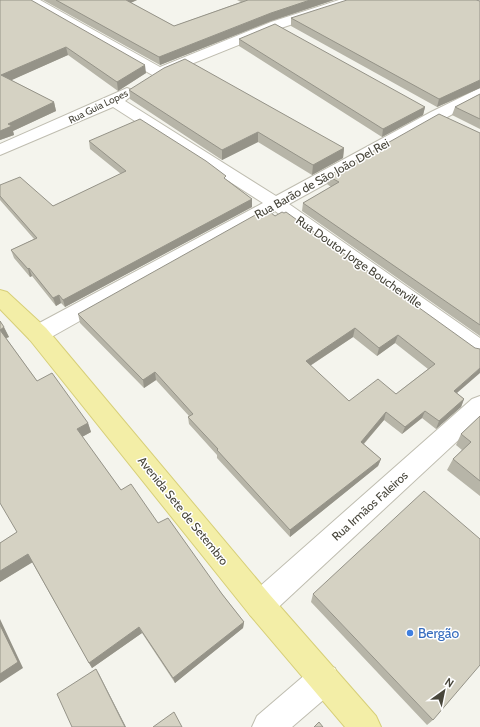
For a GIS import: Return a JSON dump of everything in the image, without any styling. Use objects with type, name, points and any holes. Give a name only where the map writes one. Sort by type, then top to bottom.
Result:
[{"type":"main road","name":"Avenida Sete de Setembro","points":[[0,298],[38,334],[260,605],[365,727]]},
{"type":"street","points":[[31,0],[159,73]]},
{"type":"street","name":"Rua Guia Lopes","points":[[0,150],[114,101],[159,73],[276,25],[352,0]]},
{"type":"street","points":[[276,25],[289,33]]},
{"type":"street","name":"Rua Barão de São João Del Rei","points":[[38,334],[277,204],[430,111],[480,93]]},
{"type":"street","name":"Rua Doutor Jorge Boucherville","points":[[114,101],[277,204],[480,349]]},
{"type":"street","points":[[430,111],[456,124]]},
{"type":"street","name":"Rua Irmãos Faleiros","points":[[260,605],[480,406]]},
{"type":"street","points":[[268,727],[324,679]]},
{"type":"building","points":[[0,0],[31,0],[145,65],[117,82],[66,47],[1,75],[54,102],[8,124],[12,126],[0,131]]},
{"type":"building","points":[[56,0],[126,0],[174,26],[248,0],[310,0],[271,13],[159,57]]},
{"type":"building","points":[[347,0],[480,1],[480,80],[439,99],[291,18]]},
{"type":"building","points":[[275,24],[425,107],[383,129],[239,39]]},
{"type":"building","points":[[185,59],[344,148],[313,165],[258,132],[222,150],[129,90],[164,68]]},
{"type":"building","points":[[480,94],[480,119],[455,107]]},
{"type":"building","points":[[439,114],[480,133],[480,325],[303,203],[339,182],[328,176],[360,158],[364,161],[368,154]]},
{"type":"building","points":[[140,119],[206,161],[226,176],[224,178],[252,199],[63,300],[59,295],[53,298],[29,268],[28,269],[11,250],[37,238],[0,196],[0,185],[20,177],[53,206],[126,171],[89,141]]},
{"type":"building","points":[[266,209],[275,216],[282,212],[286,212],[475,348],[480,349],[480,368],[454,391],[464,399],[439,421],[425,411],[405,427],[386,412],[361,442],[381,459],[290,530],[188,417],[193,414],[155,372],[143,380],[78,314]],"holes":[[[355,328],[379,348],[398,335],[435,364],[396,394],[378,379],[349,401],[306,361]]]},
{"type":"building","points":[[0,321],[4,327],[0,330]]},
{"type":"building","points":[[0,330],[37,381],[52,373],[88,423],[77,429],[121,490],[131,484],[158,523],[168,518],[222,594],[244,622],[173,678],[139,627],[89,663],[28,554],[0,571],[0,543],[17,532],[0,503]]},
{"type":"building","points":[[480,416],[480,481],[453,459],[471,442],[461,434]]},
{"type":"building","name":"Bergão","points":[[424,491],[480,539],[480,665],[433,720],[313,594]]},
{"type":"building","points":[[0,625],[18,662],[0,674]]},
{"type":"building","points":[[96,669],[125,727],[72,727],[57,694]]},
{"type":"building","points":[[174,712],[182,727],[153,727]]},
{"type":"building","points":[[319,722],[323,727],[314,727]]},
{"type":"place","name":"Bergão","points":[[410,633]]}]
